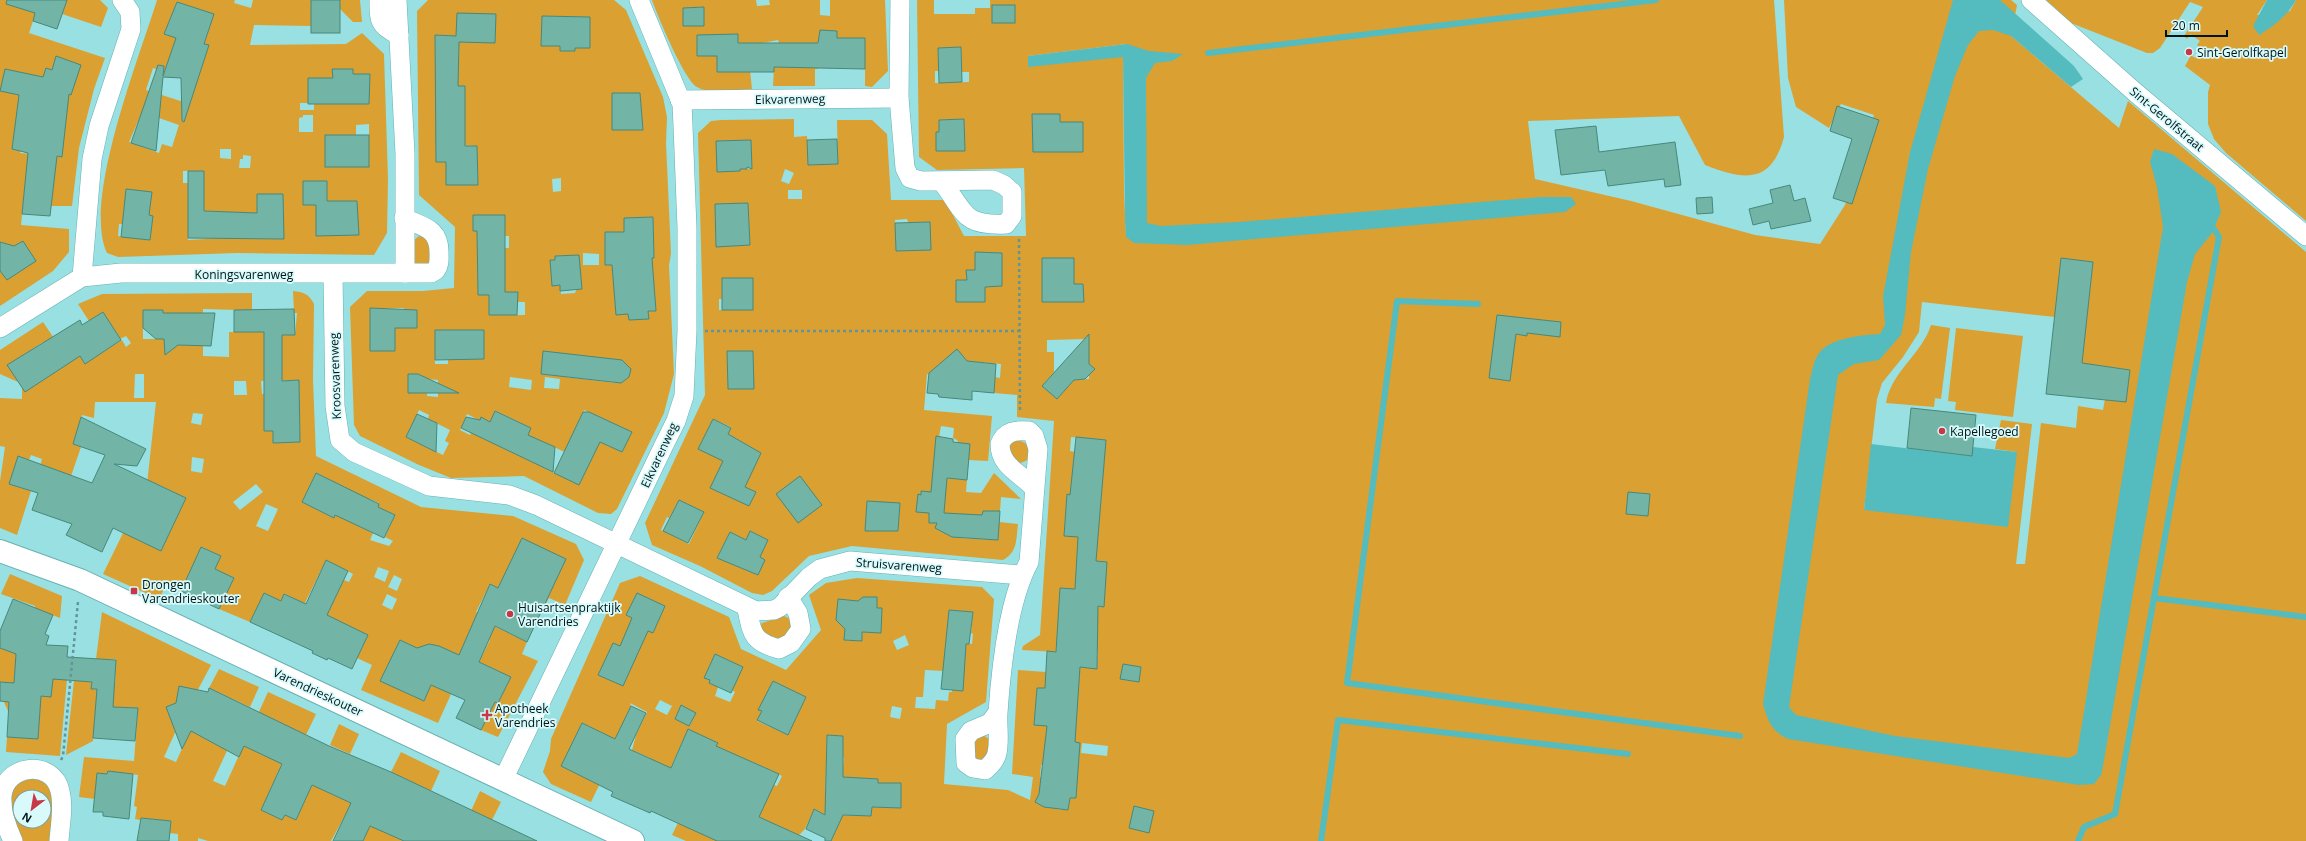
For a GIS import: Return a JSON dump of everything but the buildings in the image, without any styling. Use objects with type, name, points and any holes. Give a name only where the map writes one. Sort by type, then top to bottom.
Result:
[{"type":"street","points":[[379,0],[380,21],[387,30],[399,35]]},
{"type":"street","points":[[398,0],[405,154],[405,273]]},
{"type":"street","name":"Eikvarenweg","points":[[503,780],[618,545],[676,420],[684,396],[687,331],[687,220],[680,100],[639,0]]},
{"type":"street","points":[[900,0],[899,98],[905,168],[910,178],[921,181],[942,182],[993,180],[1004,185],[1012,192],[1012,216],[1006,224],[991,225],[971,221],[942,182]]},
{"type":"street","name":"Sint-Gerolfstraat","points":[[2031,0],[2136,93],[2306,236]]},
{"type":"street","points":[[82,277],[92,159],[99,126],[131,28],[131,4]]},
{"type":"street","name":"Eikvarenweg","points":[[680,100],[899,98]]},
{"type":"street","name":"Koningsvarenweg","points":[[0,328],[82,277],[121,273],[431,273],[436,270],[439,262],[439,241],[435,233],[404,218]]},
{"type":"street","name":"Kroosvarenweg","points":[[333,274],[335,406],[340,440],[354,452],[429,486],[509,495],[566,518],[618,545]]},
{"type":"street","points":[[998,712],[1006,638],[1022,575],[1029,562],[1038,449],[1037,443],[1029,431],[1021,430],[1007,434],[1002,439],[1000,451],[1003,461],[1025,478],[1034,488]]},
{"type":"street","name":"Struisvarenweg","points":[[618,545],[747,609],[756,611],[774,610],[820,569],[850,562],[1022,575]]},
{"type":"street","name":"Varendrieskouter","points":[[0,551],[80,580],[633,841]]},
{"type":"street","points":[[747,609],[753,635],[758,640],[779,649],[791,643],[801,629],[798,613],[788,597]]},
{"type":"street","points":[[13,841],[7,828],[2,796],[7,781],[16,773],[31,768],[52,776],[60,790],[59,841]]},
{"type":"path","points":[[1012,216],[1019,236],[1021,430]]},
{"type":"path","points":[[687,331],[1020,331]]},
{"type":"path","points":[[52,776],[63,756],[80,580]]},
{"type":"shaded area","points":[[0,0],[40,0],[29,33],[105,58],[94,89],[79,148],[72,206],[51,206],[53,186],[25,184],[21,225],[69,229],[69,252],[53,271],[0,306]],"holes":[[[24,117],[62,157],[20,153]]]},
{"type":"shaded area","points":[[67,0],[100,0],[108,8],[101,27],[62,14]]},
{"type":"shaded area","points":[[157,0],[235,0],[234,3],[251,8],[253,0],[311,0],[311,26],[254,25],[250,45],[346,44],[362,33],[384,54],[388,179],[387,233],[374,255],[237,253],[118,257],[107,253],[101,229],[102,199],[107,165],[127,91]],"holes":[[[177,2],[202,10],[199,20],[211,24],[203,47],[164,34]],[[153,68],[165,72],[199,74],[190,104],[146,90]],[[333,69],[352,69],[353,74],[370,75],[369,96],[353,96],[314,104],[314,110],[300,110],[300,103],[308,103],[308,78],[333,78]],[[142,112],[179,125],[172,147],[162,144],[159,153],[129,142]],[[303,115],[313,115],[313,132],[299,132],[299,118],[303,117]],[[369,124],[369,166],[325,167],[356,135],[356,125]],[[220,149],[231,149],[231,159],[220,158]],[[243,155],[251,156],[250,168],[239,168],[240,159],[243,159]],[[183,171],[204,171],[204,183],[183,183]],[[151,192],[149,215],[153,216],[150,240],[118,236],[119,224],[123,224]],[[257,194],[283,194],[283,239],[248,239],[247,213],[257,213]],[[188,211],[221,211],[221,238],[188,240]]]},
{"type":"shaded area","points":[[340,0],[360,0],[362,22],[353,22],[340,9]]},
{"type":"shaded area","points":[[428,0],[614,0],[626,10],[663,97],[667,117],[666,143],[671,254],[669,265],[674,374],[664,413],[617,509],[611,514],[598,513],[524,476],[451,478],[419,465],[360,436],[354,425],[350,307],[367,291],[423,291],[454,288],[455,227],[419,195],[417,11]],"holes":[[[542,16],[590,17],[589,48],[575,48],[575,51],[560,51],[560,46],[541,46]],[[435,35],[450,35],[450,45],[459,45],[459,58],[435,57]],[[612,93],[640,93],[643,130],[613,130]],[[436,144],[477,146],[478,185],[446,185],[446,162],[436,162]],[[561,178],[561,191],[553,192],[552,179]],[[473,215],[505,215],[505,236],[509,236],[509,248],[478,248],[477,231],[473,231]],[[653,217],[654,258],[605,259],[605,232],[624,232],[624,218]],[[583,253],[599,254],[599,265],[583,265]],[[571,255],[572,268],[555,260],[555,256]],[[478,273],[505,273],[505,292],[517,302],[525,302],[525,315],[505,315],[489,295]],[[581,278],[575,293],[561,294],[560,285],[552,286]],[[654,287],[656,310],[648,311],[649,319],[629,320],[628,314],[616,315],[643,288]],[[404,308],[404,328],[395,328],[370,309]],[[435,330],[483,330],[484,359],[448,359],[448,364],[435,364]],[[543,351],[630,369],[629,376],[624,381],[617,380],[616,383],[541,374]],[[408,374],[420,374],[420,393],[408,393]],[[510,377],[532,380],[531,390],[509,387]],[[545,377],[560,379],[559,389],[544,388]],[[428,379],[438,380],[438,397],[427,396]],[[419,410],[429,415],[428,419],[450,430],[445,441],[449,443],[443,455],[406,437]],[[584,410],[631,432],[622,452],[575,430]],[[496,411],[531,428],[518,455],[482,438]],[[467,414],[477,419],[470,435],[460,430]],[[550,445],[589,464],[579,485],[540,466]]]},
{"type":"shaded area","points":[[652,0],[756,0],[757,6],[770,5],[769,0],[820,0],[820,15],[830,16],[830,0],[885,0],[888,71],[872,87],[865,86],[865,69],[837,38],[837,31],[827,31],[818,41],[818,69],[815,69],[815,86],[773,86],[774,67],[794,66],[793,43],[779,43],[778,40],[762,43],[763,72],[750,70],[752,89],[709,91],[697,87],[686,73],[665,33]],"holes":[[[704,7],[704,26],[683,26],[683,8]],[[697,35],[738,35],[739,71],[717,56],[697,56]]]},
{"type":"shaded area","points":[[917,0],[934,0],[934,14],[975,14],[975,8],[990,8],[990,0],[1774,0],[1784,137],[1772,164],[1764,171],[1754,175],[1732,174],[1705,165],[1679,116],[1528,121],[1535,179],[1631,201],[1755,235],[1820,244],[1845,205],[1874,115],[1841,104],[1829,128],[1796,107],[1788,78],[1784,0],[2011,0],[2017,5],[2011,36],[2119,128],[2128,101],[2306,252],[2306,841],[831,841],[840,822],[814,809],[805,829],[799,835],[747,812],[717,841],[686,841],[672,835],[717,743],[695,747],[682,742],[667,776],[647,767],[650,758],[632,750],[636,735],[647,712],[630,703],[631,706],[621,727],[626,730],[591,802],[551,784],[543,772],[550,751],[551,739],[620,583],[640,576],[729,617],[741,649],[786,670],[821,630],[809,595],[826,583],[857,578],[982,587],[994,599],[986,702],[947,724],[944,784],[1008,790],[1030,800],[1033,777],[1012,774],[1018,670],[1046,672],[1046,665],[1097,668],[1098,651],[1088,628],[1058,626],[1056,652],[1022,650],[1023,646],[1040,635],[1054,421],[1017,417],[1017,395],[994,393],[995,377],[1000,378],[1001,364],[967,361],[938,375],[927,374],[924,410],[992,416],[988,461],[968,460],[957,440],[953,438],[954,428],[941,426],[932,477],[967,480],[966,492],[981,493],[994,473],[1021,499],[1001,497],[1000,511],[983,511],[982,515],[942,516],[935,528],[950,536],[952,534],[960,534],[960,538],[998,540],[999,522],[1018,524],[1014,549],[1008,557],[1003,560],[852,546],[809,556],[772,591],[763,595],[752,593],[700,566],[652,545],[645,523],[705,395],[698,133],[711,121],[794,119],[794,137],[807,136],[809,165],[838,164],[837,120],[872,120],[887,134],[891,200],[945,200],[964,236],[1026,236],[1024,168],[937,170],[919,157]],"holes":[[[1127,44],[1126,237],[1124,192],[1123,57],[1028,56]],[[961,47],[962,72],[969,72],[969,82],[935,83],[935,71],[939,71],[938,48]],[[964,119],[965,151],[937,151],[936,132],[939,132],[939,120]],[[751,140],[752,169],[740,169],[740,171],[717,172],[717,141]],[[785,169],[794,173],[789,184],[781,181]],[[788,190],[802,190],[802,199],[788,199]],[[748,203],[750,245],[716,246],[715,204]],[[907,219],[908,222],[929,222],[930,250],[896,251],[895,220]],[[975,252],[1002,253],[1001,286],[985,287],[985,302],[956,302],[956,280],[967,280],[967,271],[975,270]],[[1042,258],[1073,258],[1074,284],[1083,302],[1042,302]],[[2061,259],[2093,262],[2078,397],[2105,399],[2103,410],[2078,406],[2076,428],[2041,423],[2025,564],[2016,564],[2032,424],[2001,420],[1995,449],[2017,452],[1864,510],[1877,399],[1882,383],[1903,357],[1919,332],[1922,302],[2055,317]],[[722,278],[753,278],[753,310],[719,310],[719,299],[722,299]],[[1088,339],[1089,364],[1095,369],[1089,375],[1089,379],[1074,380],[1057,399],[1042,386],[1054,372],[1054,352],[1047,352],[1047,340]],[[727,351],[753,351],[753,389],[728,389]],[[2110,367],[2130,370],[2126,401]],[[713,419],[731,427],[728,434],[761,453],[755,466],[699,449]],[[1071,437],[1106,440],[1075,452],[1070,451]],[[755,492],[749,506],[737,500]],[[1067,495],[1100,497],[1064,536]],[[679,500],[704,512],[689,544],[661,530],[667,517],[669,518]],[[867,501],[900,504],[898,531],[865,531]],[[750,531],[768,540],[764,549],[759,547],[756,555],[765,560],[758,575],[717,558],[730,532],[746,540]],[[1077,560],[1104,607],[1059,603],[1060,588],[1075,589]],[[637,593],[665,606],[653,633],[627,615]],[[863,597],[877,598],[877,608],[882,608],[874,624],[874,633],[862,632],[862,641],[844,640],[845,629],[836,620]],[[949,610],[973,612],[971,633],[973,634],[972,644],[946,641]],[[905,635],[909,645],[897,650],[893,641]],[[613,643],[637,654],[623,686],[598,675]],[[715,654],[743,667],[732,690],[735,692],[730,702],[715,696],[718,687],[709,683],[710,680],[704,678]],[[1123,664],[1141,667],[1138,682],[1121,679]],[[925,670],[964,672],[963,691],[952,690],[952,692],[949,692],[948,701],[936,700],[935,709],[915,708],[916,697],[923,697]],[[773,681],[806,697],[788,735],[757,721],[762,711],[759,710]],[[1037,688],[1078,691],[1034,725]],[[660,700],[672,706],[667,715],[655,709]],[[681,706],[696,713],[690,725],[675,718]],[[892,706],[902,708],[900,719],[890,717]],[[582,723],[607,735],[586,778],[561,766]],[[827,735],[843,736],[840,757],[844,758],[843,768],[841,768],[840,783],[846,777],[858,778],[859,780],[878,779],[878,787],[887,783],[901,783],[900,808],[872,807],[871,816],[834,815],[825,800]],[[1082,743],[1108,746],[1107,756],[1081,753]],[[1079,752],[1076,798],[1052,796],[1043,777],[1040,777],[1041,765]],[[752,762],[766,768],[756,791]],[[769,769],[782,776],[777,786],[774,785]],[[1058,798],[1070,799],[1068,810],[1057,809]]]},
{"type":"shaded area","points":[[2046,0],[2267,0],[2257,15],[2290,11],[2296,0],[2306,0],[2306,221],[2226,153],[2214,139],[2208,124],[2208,92],[2210,85],[2185,66],[2191,55],[2195,58],[2201,48],[2197,45],[2200,41],[2190,34],[2187,39],[2184,36],[2203,7],[2190,2],[2160,48],[2153,53],[2147,53],[2071,23]]},
{"type":"shaded area","points":[[419,236],[428,238],[431,264],[415,264],[412,259],[413,241]]},
{"type":"shaded area","points":[[293,291],[303,293],[308,296],[314,304],[313,380],[316,456],[421,507],[513,516],[576,544],[584,560],[565,605],[549,598],[543,609],[490,584],[476,612],[483,615],[481,620],[527,642],[522,654],[538,661],[498,737],[481,730],[492,706],[492,700],[498,703],[511,677],[479,662],[490,640],[478,634],[438,723],[361,690],[372,665],[357,658],[368,635],[326,616],[344,580],[349,582],[353,574],[326,560],[301,611],[295,599],[285,594],[281,601],[264,593],[250,622],[219,609],[234,578],[215,569],[221,556],[202,547],[181,591],[166,585],[159,599],[103,574],[147,484],[156,402],[95,402],[94,418],[82,415],[73,444],[81,447],[71,476],[40,466],[42,459],[31,455],[29,460],[18,457],[9,484],[31,491],[17,535],[0,528],[0,481],[5,447],[0,446],[0,398],[22,399],[22,388],[61,368],[43,342],[8,365],[18,382],[0,374],[0,350],[43,322],[66,356],[76,349],[85,363],[122,340],[126,347],[131,343],[126,336],[120,339],[103,312],[89,321],[78,304],[102,294],[252,293],[252,310],[264,310],[282,335],[295,334],[297,313],[294,313]],"holes":[[[203,309],[238,310],[237,332],[229,332],[229,357],[203,356]],[[143,310],[163,310],[163,313],[176,313],[164,339],[143,339]],[[135,374],[144,374],[144,398],[134,398]],[[298,380],[299,393],[262,394],[261,381]],[[234,381],[246,381],[247,395],[234,395]],[[300,411],[300,442],[273,443],[273,431],[264,412]],[[193,413],[203,414],[201,425],[191,423]],[[192,457],[204,459],[202,473],[191,471]],[[316,473],[348,489],[334,518],[302,502]],[[157,484],[186,498],[161,551],[135,538]],[[256,484],[263,492],[240,510],[233,502]],[[370,499],[379,503],[378,507],[395,515],[385,537],[393,541],[389,546],[370,540],[373,533],[357,525]],[[266,504],[278,509],[268,531],[256,526]],[[378,567],[389,571],[385,582],[374,577]],[[394,575],[402,579],[397,591],[388,587]],[[387,594],[397,599],[392,610],[382,605]],[[400,640],[423,651],[426,645],[429,644],[462,657],[431,685],[424,701],[381,681]]]},
{"type":"shaded area","points":[[1931,325],[1950,328],[1941,399],[1935,398],[1934,407],[1886,403],[1894,382],[1921,345]]},
{"type":"shaded area","points":[[1956,328],[2023,336],[2013,417],[1955,410],[1956,402],[1948,401]]},
{"type":"shaded area","points":[[1019,440],[1029,445],[1028,460],[1018,464],[1007,449],[1011,443]]},
{"type":"shaded area","points":[[10,574],[62,596],[60,618],[35,608],[35,606],[1,594]]},
{"type":"shaded area","points":[[102,612],[211,665],[192,701],[190,700],[164,757],[176,762],[194,722],[232,740],[213,781],[225,786],[268,692],[316,714],[306,735],[282,763],[261,810],[282,820],[285,815],[296,820],[314,781],[331,794],[352,803],[331,841],[208,841],[198,838],[198,841],[178,841],[178,834],[169,833],[171,821],[141,818],[140,820],[135,819],[137,807],[134,806],[138,775],[108,771],[107,774],[98,773],[95,799],[79,797],[84,757],[134,761],[138,708],[120,707],[95,714],[93,741],[66,755],[74,680],[92,682],[91,689],[109,690],[115,685],[116,659],[96,659]]},
{"type":"shaded area","points":[[784,616],[793,620],[794,627],[780,640],[766,636],[760,627],[762,623]]},
{"type":"shaded area","points":[[0,648],[68,668],[60,756],[6,752],[7,737],[38,739],[40,702],[25,712],[8,711],[4,702],[5,682],[0,682]],"holes":[[[14,673],[28,674],[27,683],[14,682]]]},
{"type":"shaded area","points":[[219,669],[259,687],[250,707],[209,688]]},
{"type":"shaded area","points":[[339,724],[359,734],[350,754],[330,745]]},
{"type":"shaded area","points":[[982,734],[990,740],[991,757],[975,764],[970,743]]},
{"type":"shaded area","points":[[401,752],[440,771],[431,791],[391,772]]},
{"type":"shaded area","points":[[37,776],[51,789],[13,789],[21,779]]},
{"type":"shaded area","points":[[12,790],[12,821],[11,819]]},
{"type":"shaded area","points":[[52,790],[53,791],[52,816]]},
{"type":"shaded area","points":[[480,791],[501,802],[492,820],[471,811]]},
{"type":"shaded area","points":[[371,815],[407,841],[363,841],[369,828]]},
{"type":"shaded area","points":[[16,829],[51,829],[51,841],[21,841]]},
{"type":"water","points":[[1953,0],[2000,0],[2074,66],[2083,79],[2071,87],[2011,36],[1993,30],[1979,31],[1968,45],[1955,76],[1928,169],[1911,252],[1905,315],[1901,335],[1879,360],[1854,364],[1838,375],[1789,707],[1796,715],[1895,736],[2069,758],[2077,754],[2163,227],[2157,187],[2150,162],[2154,149],[2172,154],[2215,186],[2221,212],[2212,233],[2195,254],[2187,282],[2103,766],[2101,775],[2094,784],[2079,785],[1788,739],[1778,733],[1771,725],[1763,704],[1812,369],[1820,352],[1831,343],[1847,338],[1880,334],[1885,325],[1883,296],[1910,152]]},
{"type":"water","points":[[2267,0],[2296,0],[2289,11],[2280,20],[2259,35],[2253,26]]},
{"type":"water","points":[[1127,44],[1149,51],[1183,54],[1172,61],[1155,63],[1146,78],[1147,223],[1161,226],[1239,222],[1542,197],[1571,197],[1576,204],[1565,212],[1187,245],[1134,243],[1126,237],[1123,57],[1028,67],[1028,56]]},
{"type":"water","points":[[1871,444],[1971,456],[1973,447],[2017,452],[2008,527],[1864,510]]},
{"type":"waterway","points":[[1208,53],[1656,0]]},
{"type":"waterway","points":[[2078,841],[2084,827],[2115,814],[2219,237],[2214,229]]},
{"type":"waterway","points":[[1478,304],[1397,301],[1347,683],[1740,736]]},
{"type":"waterway","points":[[2154,598],[2306,617]]},
{"type":"waterway","points":[[1321,841],[1338,720],[1628,754]]},
{"type":"place","name":"Sint-Gerolfkapel","points":[[2189,52]]},
{"type":"place","name":"Kapellegoed","points":[[1942,431]]},
{"type":"place","name":"Drongen Varendrieskouter","points":[[134,591]]},
{"type":"place","name":"Huisartsenpraktijk Varendries","points":[[510,614]]},
{"type":"place","name":"Apotheek Varendries","points":[[487,715]]}]
